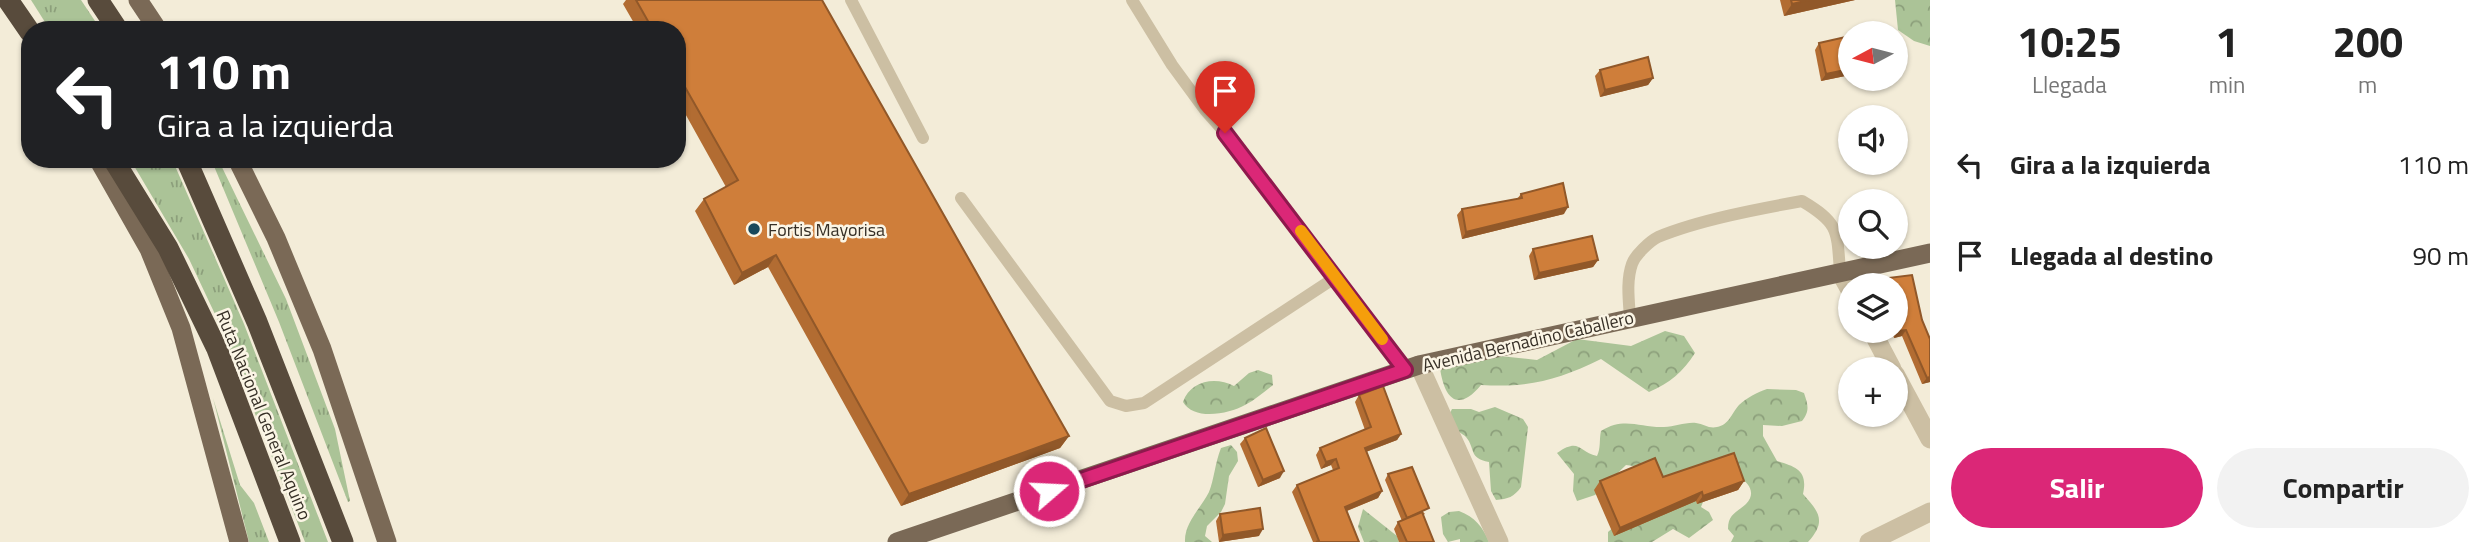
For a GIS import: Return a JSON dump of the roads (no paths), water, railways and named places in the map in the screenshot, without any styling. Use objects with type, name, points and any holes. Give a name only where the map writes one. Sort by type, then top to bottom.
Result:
[{"type":"highway","points":[[6,0],[22,21]]},
{"type":"highway","points":[[98,0],[112,21]]},
{"type":"highway","name":"Ruta Nacional General Aquino","points":[[119,168],[168,248],[217,349],[289,542]]},
{"type":"highway","name":"Ruta Nacional General Aquino","points":[[190,168],[257,323],[343,542]]},
{"type":"main road","points":[[6,0],[21,27]]},
{"type":"main road","points":[[138,0],[152,21]]},
{"type":"main road","points":[[103,168],[149,249],[181,328],[239,542]]},
{"type":"main road","points":[[241,168],[276,238],[322,349],[387,542]]},
{"type":"main road","name":"Avenida Bernadino Caballero","points":[[897,542],[1412,368],[1930,253]]},
{"type":"street","points":[[1412,368],[1499,542]]},
{"type":"street","points":[[1908,398],[1930,439]]},
{"type":"street","points":[[1869,542],[1930,512]]},
{"type":"lane","points":[[851,0],[923,138]]},
{"type":"lane","points":[[1132,0],[1158,45],[1188,88],[1244,155],[1336,277],[1412,368]]},
{"type":"lane","points":[[961,198],[1111,401],[1126,406],[1144,403],[1336,277]]},
{"type":"lane","points":[[1630,318],[1628,284],[1632,261],[1656,238],[1703,223],[1787,204],[1802,201],[1824,215],[1834,226],[1840,272]]},
{"type":"place","name":"Fortis Mayorisa","points":[[754,229]]}]
